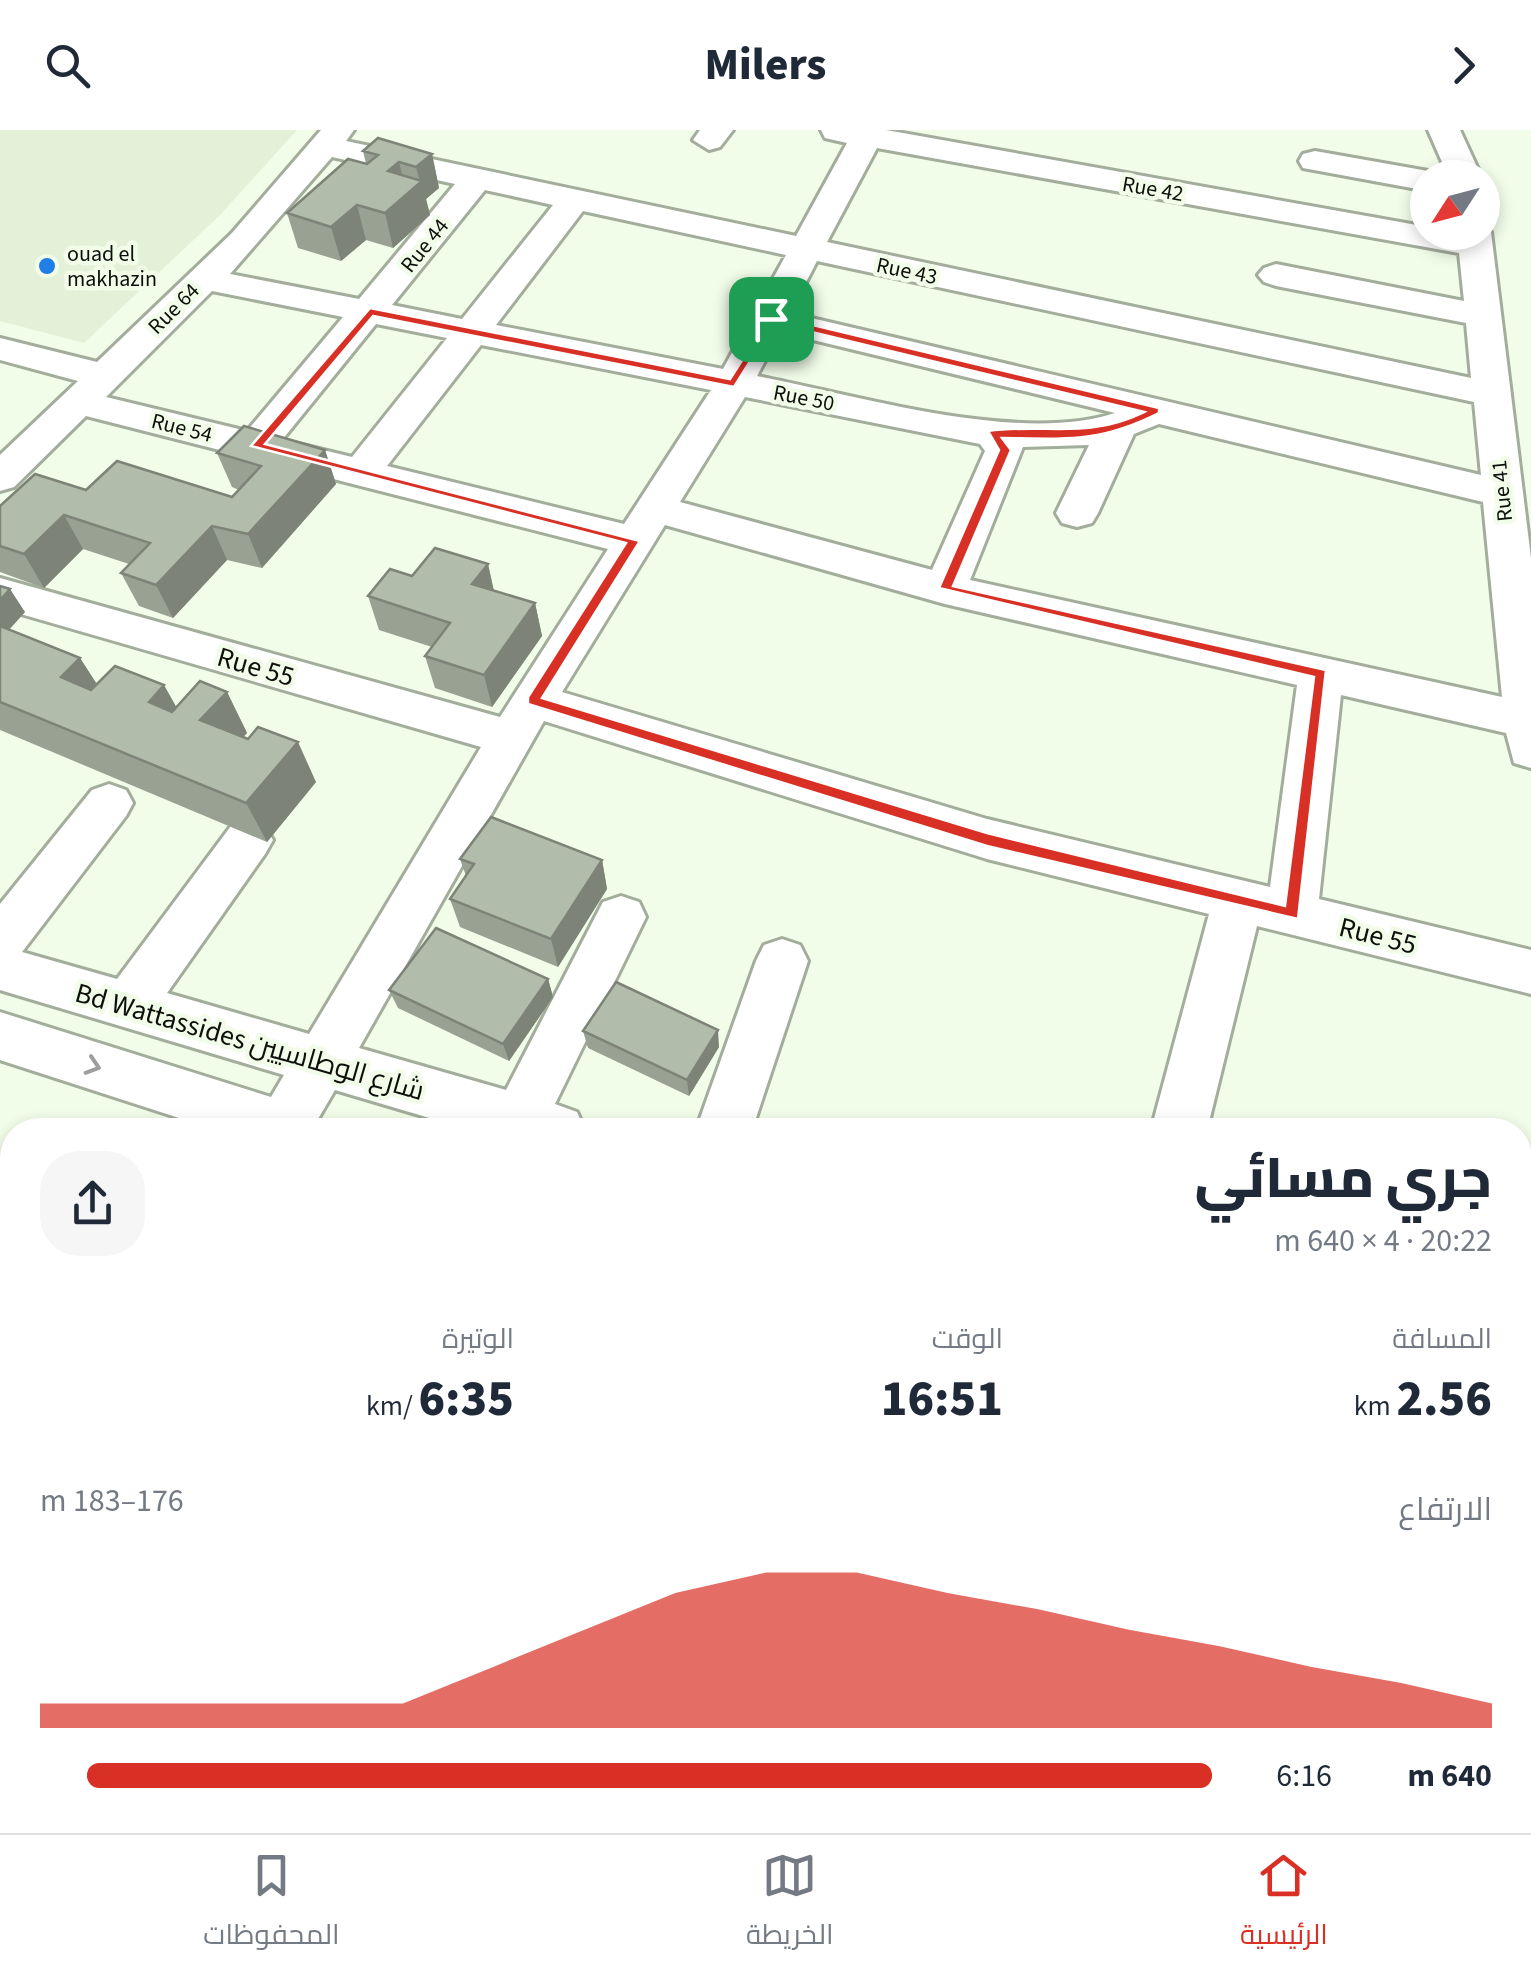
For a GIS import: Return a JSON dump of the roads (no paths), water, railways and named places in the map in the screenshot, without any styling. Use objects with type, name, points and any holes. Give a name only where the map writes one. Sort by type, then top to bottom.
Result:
[{"type":"street","points":[[1444,130],[1458,160]]},
{"type":"street","points":[[293,1118],[522,719],[734,384],[810,250],[856,132]]},
{"type":"street","name":"Rue 42","points":[[856,132],[1410,228]]},
{"type":"street","name":"Rue 43","points":[[331,138],[474,182],[1490,394]]},
{"type":"street","name":"Rue 64","points":[[0,478],[244,240],[331,138]]},
{"type":"street","points":[[1315,161],[1410,177]]},
{"type":"street","name":"Rue 44","points":[[257,446],[474,182]]},
{"type":"street","points":[[363,470],[573,202]]},
{"type":"street","name":"Rue 41","points":[[1475,250],[1529,735]]},
{"type":"street","points":[[1276,275],[1481,315]]},
{"type":"street","name":"Rue 50","points":[[203,278],[992,434],[1086,435],[1116,430]]},
{"type":"street","points":[[771,319],[1501,493]]},
{"type":"street","name":"Rue 54","points":[[0,350],[92,389],[257,446],[645,525]]},
{"type":"street","points":[[1077,513],[1116,430],[1155,411]]},
{"type":"street","points":[[946,588],[1005,450],[992,434]]},
{"type":"street","points":[[645,525],[946,588],[1321,674],[1529,735]]},
{"type":"street","name":"Rue 55","points":[[0,593],[522,719],[987,840],[1531,972]]},
{"type":"street","points":[[1292,914],[1321,674]]},
{"type":"street","points":[[0,942],[109,803]]},
{"type":"street","points":[[128,1005],[248,840]]},
{"type":"street","points":[[1182,1118],[1238,901]]},
{"type":"street","points":[[541,1118],[621,917]]},
{"type":"street","points":[[728,1118],[782,961]]},
{"type":"street","name":"Bd Wattassides شارع الوطاسيين","points":[[0,968],[514,1118]]},
{"type":"street","points":[[0,1036],[253,1118]]},
{"type":"place","name":"ouad el makhazin","points":[[47,266]]}]
